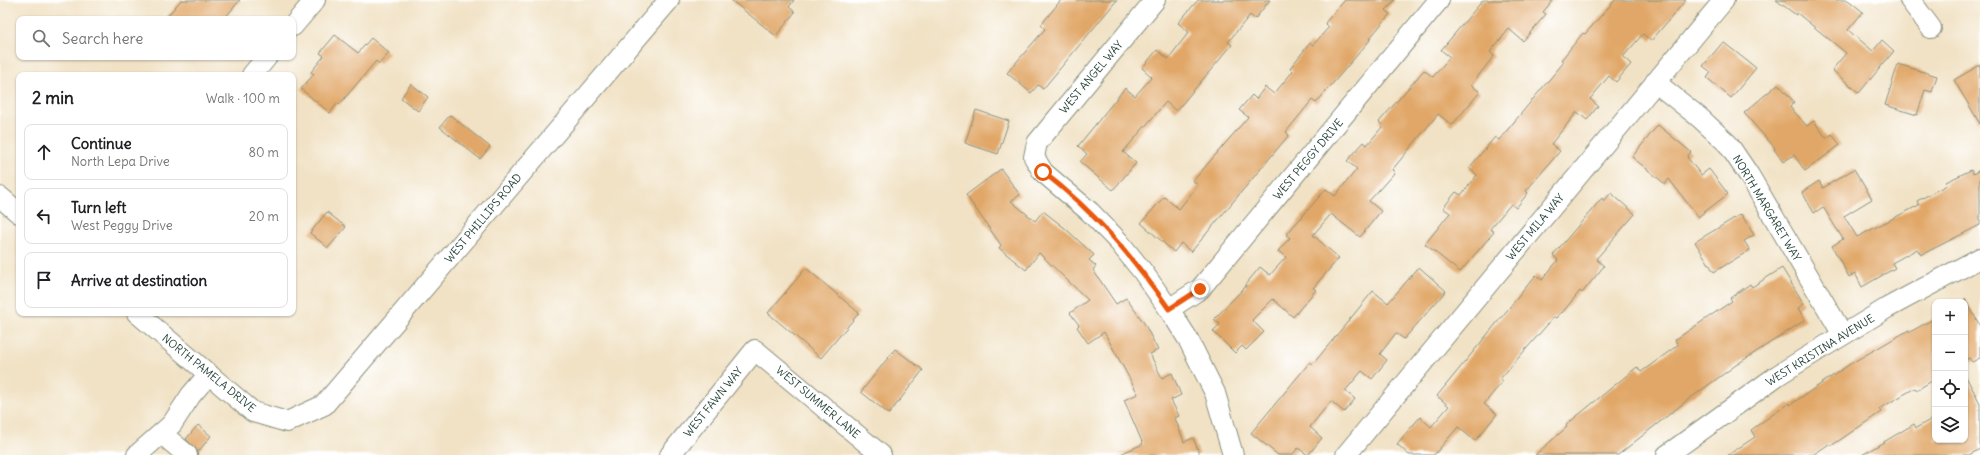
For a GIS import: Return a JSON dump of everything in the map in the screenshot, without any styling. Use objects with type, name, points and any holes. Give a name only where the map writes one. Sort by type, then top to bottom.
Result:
[{"type":"street","points":[[296,22],[315,0]]},
{"type":"street","name":"WEST PHILLIPS ROAD","points":[[287,422],[324,405],[669,0]]},
{"type":"street","name":"WEST ANGEL WAY","points":[[1155,0],[1036,143],[1034,157],[1043,172],[1090,212],[1119,242],[1143,272],[1169,309]]},
{"type":"street","name":"WEST PEGGY DRIVE","points":[[1169,309],[1200,289],[1439,0]]},
{"type":"street","name":"WEST MILA WAY","points":[[1346,455],[1724,0]]},
{"type":"street","points":[[1910,0],[1932,28]]},
{"type":"street","points":[[254,72],[264,60]]},
{"type":"street","name":"NORTH MARGARET WAY","points":[[1655,82],[1700,118],[1728,144],[1749,175],[1843,335]]},
{"type":"street","points":[[0,198],[16,211]]},
{"type":"street","name":"WEST KRISTINA AVENUE","points":[[1667,455],[1778,375],[1887,308],[1980,258]]},
{"type":"street","points":[[1169,309],[1188,339],[1214,393],[1233,455]]},
{"type":"street","name":"NORTH PAMELA DRIVE","points":[[141,316],[253,412],[287,422]]},
{"type":"street","name":"WEST FAWN WAY","points":[[670,455],[755,350]]},
{"type":"street","name":"WEST SUMMER LANE","points":[[755,350],[881,455]]},
{"type":"street","points":[[137,455],[172,424],[191,395],[209,374]]},
{"type":"street","points":[[162,434],[187,455]]},
{"type":"building","points":[[181,0],[240,0],[227,16],[168,16]]},
{"type":"building","points":[[731,0],[794,0],[789,7],[795,12],[776,36]]},
{"type":"building","points":[[1061,0],[1117,0],[1043,89],[1038,85],[1031,93],[1007,73],[1045,29],[1041,25]]},
{"type":"building","points":[[1198,0],[1270,0],[1255,19],[1250,15],[1228,42],[1232,45],[1176,111],[1166,102],[1123,152],[1136,163],[1113,190],[1080,162],[1087,154],[1078,146],[1125,88],[1135,96],[1152,77],[1142,68],[1157,50],[1168,59],[1189,32],[1178,23]]},
{"type":"building","points":[[1345,0],[1395,0],[1386,10],[1390,14],[1369,39],[1370,40],[1316,103],[1312,100],[1286,132],[1289,135],[1191,252],[1181,243],[1174,252],[1141,223],[1164,197],[1179,209],[1198,185],[1193,181],[1248,117],[1239,110],[1252,95],[1256,99],[1265,87],[1274,94],[1293,71],[1290,68],[1310,43],[1313,45],[1329,27],[1325,23]]},
{"type":"building","points":[[1483,0],[1553,0],[1543,12],[1546,14],[1523,41],[1509,29],[1490,52],[1494,56],[1471,85],[1480,92],[1452,125],[1438,114],[1392,170],[1395,172],[1369,201],[1381,211],[1360,237],[1331,214],[1313,235],[1339,258],[1313,288],[1316,290],[1293,317],[1273,299],[1252,320],[1264,332],[1246,350],[1242,346],[1235,353],[1213,331],[1220,324],[1214,319],[1246,286],[1245,285],[1260,267],[1270,275],[1286,257],[1278,251],[1290,238],[1286,235],[1326,189],[1335,196],[1357,169],[1347,161],[1364,142],[1367,145],[1383,126],[1379,122],[1424,70],[1433,77],[1450,57],[1441,50]]},
{"type":"building","points":[[1615,0],[1686,0],[1651,41],[1643,34],[1623,57],[1631,64],[1616,82],[1609,76],[1590,99],[1598,106],[1587,120],[1577,112],[1551,144],[1560,151],[1526,191],[1528,193],[1516,208],[1511,204],[1490,229],[1494,232],[1460,272],[1425,244],[1450,213],[1443,208],[1456,192],[1461,195],[1477,175],[1469,168],[1495,137],[1499,140],[1564,62],[1561,60],[1583,33],[1585,34]]},
{"type":"building","points":[[1776,0],[1848,0],[1863,12],[1848,30],[1873,51],[1882,40],[1894,51],[1859,93],[1832,70],[1846,53],[1797,13],[1796,15]]},
{"type":"building","points":[[335,35],[358,53],[371,38],[389,53],[379,64],[376,61],[339,105],[338,103],[330,113],[301,89],[314,74],[311,72],[324,56],[320,53]]},
{"type":"building","points":[[1723,42],[1756,68],[1731,98],[1707,78],[1711,72],[1703,66]]},
{"type":"building","points":[[1898,64],[1937,76],[1932,92],[1925,90],[1917,115],[1885,105]]},
{"type":"building","points":[[1980,65],[1980,124],[1954,80]]},
{"type":"building","points":[[411,84],[428,97],[418,111],[401,98]]},
{"type":"building","points":[[1778,84],[1794,102],[1790,107],[1807,126],[1814,121],[1826,138],[1832,134],[1840,145],[1805,171],[1794,155],[1783,162],[1774,149],[1775,148],[1744,113]]},
{"type":"building","points":[[976,110],[1009,121],[998,154],[965,143]]},
{"type":"building","points":[[450,115],[490,147],[480,159],[440,127]]},
{"type":"building","points":[[1658,125],[1691,152],[1687,157],[1701,175],[1709,169],[1728,194],[1698,217],[1669,179],[1665,184],[1632,157]]},
{"type":"building","points":[[1001,169],[1020,195],[1011,201],[1035,221],[1043,211],[1066,229],[1094,255],[1089,260],[1096,266],[1093,270],[1116,304],[1126,298],[1144,323],[1158,350],[1150,354],[1162,378],[1172,373],[1181,395],[1171,400],[1179,416],[1175,418],[1184,442],[1193,438],[1200,455],[1118,455],[1143,444],[1124,400],[1138,394],[1104,332],[1088,343],[1077,327],[1079,325],[1070,313],[1088,300],[1039,253],[1026,270],[999,248],[1001,245],[966,195]]},
{"type":"building","points":[[1854,169],[1872,199],[1844,216],[1857,237],[1919,205],[1917,201],[1947,185],[1946,182],[1971,170],[1973,174],[1980,170],[1980,225],[1921,255],[1917,249],[1892,263],[1895,268],[1862,287],[1855,273],[1849,277],[1832,246],[1843,239],[1823,207],[1814,213],[1802,192],[1819,181],[1823,188]]},
{"type":"building","points":[[1611,193],[1635,214],[1596,259],[1604,266],[1582,293],[1580,291],[1562,313],[1561,312],[1556,318],[1554,317],[1500,379],[1503,381],[1484,404],[1497,414],[1475,441],[1458,427],[1434,455],[1409,455],[1397,444],[1420,417],[1431,427],[1449,406],[1437,396],[1536,275],[1542,280],[1558,260],[1553,255],[1602,198],[1604,201]]},
{"type":"building","points":[[327,212],[346,227],[328,248],[310,233]]},
{"type":"building","points":[[1741,214],[1754,235],[1744,241],[1750,250],[1714,272],[1695,242]]},
{"type":"building","points":[[1419,267],[1446,291],[1404,339],[1396,333],[1380,354],[1387,360],[1372,379],[1362,371],[1345,391],[1355,399],[1344,412],[1331,401],[1310,427],[1322,438],[1308,455],[1298,448],[1292,455],[1278,455],[1251,433],[1310,362],[1313,364],[1373,291],[1388,303]]},
{"type":"building","points":[[806,268],[859,313],[821,358],[768,313]]},
{"type":"building","points":[[1782,268],[1804,304],[1798,308],[1805,320],[1736,365],[1685,402],[1618,455],[1535,455],[1567,427],[1566,425],[1637,367],[1641,372],[1678,345],[1675,340],[1732,301],[1730,298],[1750,284],[1752,287]]},
{"type":"building","points":[[1968,304],[1980,326],[1980,358],[1972,362],[1969,358]]},
{"type":"building","points":[[1932,320],[1932,381],[1917,390],[1915,388],[1879,409],[1881,412],[1831,446],[1829,444],[1813,455],[1728,455],[1755,437],[1751,430],[1789,403],[1790,405],[1850,364],[1909,330],[1910,332]]},
{"type":"building","points":[[895,349],[923,370],[889,414],[861,392]]},
{"type":"building","points":[[1968,381],[1980,403],[1980,449],[1969,455],[1862,455],[1914,424],[1916,428],[1932,419],[1932,443],[1968,443]]},
{"type":"building","points":[[198,425],[211,436],[198,452],[186,439]]},
{"type":"route","points":[[1043,172],[1061,185],[1119,242],[1143,272],[1169,309],[1200,289]]}]
